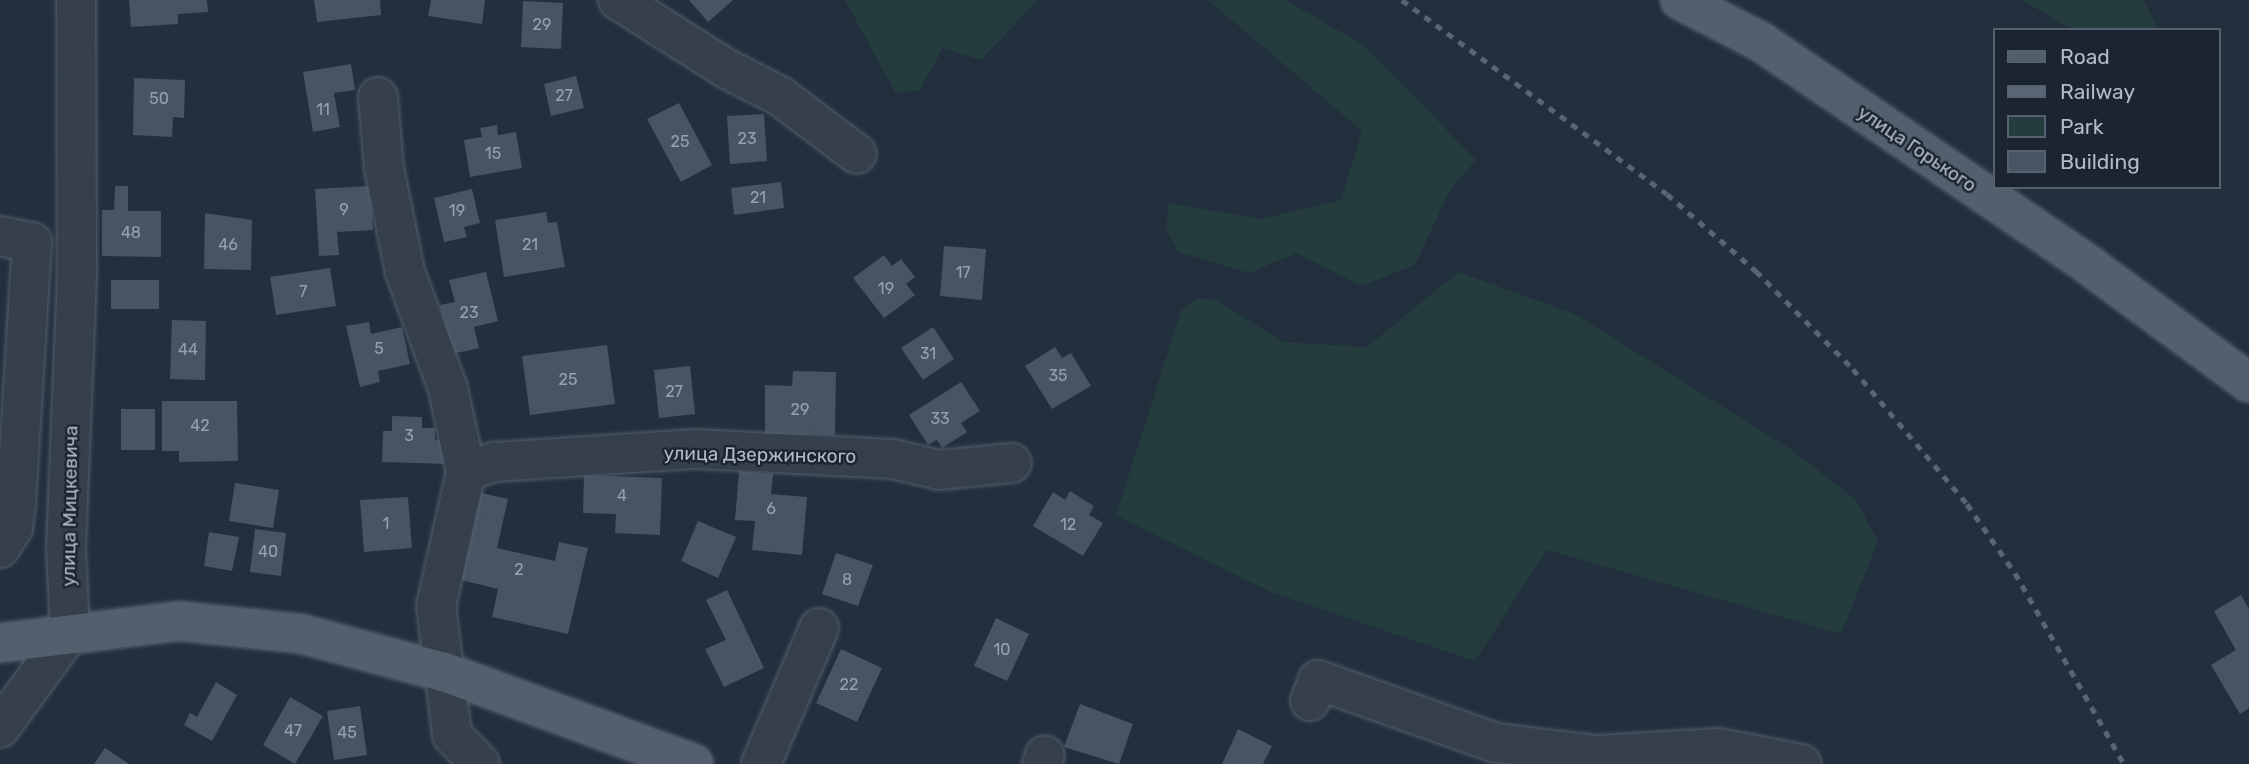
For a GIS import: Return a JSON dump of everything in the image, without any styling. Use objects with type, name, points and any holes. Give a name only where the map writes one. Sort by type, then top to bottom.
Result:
[{"type":"main road","name":"улица Горького","points":[[1680,0],[1761,43],[2090,266],[2249,383]]},
{"type":"main road","points":[[0,643],[70,632],[193,622],[302,634],[444,672],[694,764]]},
{"type":"street","name":"улица Мицкевича","points":[[70,632],[66,548],[77,269],[76,0]]},
{"type":"street","points":[[618,0],[725,68],[780,96],[857,154]]},
{"type":"street","points":[[378,97],[384,168],[405,272],[448,389],[466,472],[436,606],[452,735],[480,764]]},
{"type":"street","points":[[0,236],[32,242],[16,504],[13,528],[0,548]]},
{"type":"street","name":"улица Дзержинского","points":[[466,472],[494,462],[698,449],[893,459],[939,470],[1012,463]]},
{"type":"street","points":[[761,764],[819,628]]},
{"type":"street","points":[[0,728],[70,632]]},
{"type":"street","points":[[1310,701],[1318,680],[1496,743],[1597,755],[1718,748],[1801,764]]},
{"type":"green space","points":[[845,0],[1038,0],[981,60],[943,48],[919,91],[895,92]]},
{"type":"green space","points":[[1208,0],[1285,0],[1365,46],[1476,160],[1450,190],[1415,265],[1362,286],[1297,253],[1249,273],[1178,252],[1166,228],[1169,203],[1261,219],[1341,200],[1362,131]]},
{"type":"green space","points":[[2022,0],[2143,0],[2159,28],[2070,28]]},
{"type":"green space","points":[[1458,272],[1575,314],[1792,450],[1856,500],[1878,541],[1841,634],[1547,550],[1475,661],[1273,593],[1116,515],[1181,311],[1197,298],[1218,301],[1283,342],[1367,347]]},
{"type":"building","points":[[129,0],[207,0],[208,12],[178,14],[178,24],[131,27]]},
{"type":"building","points":[[314,0],[380,0],[381,15],[317,22]]},
{"type":"building","points":[[431,0],[485,0],[482,24],[428,16]]},
{"type":"building","points":[[689,0],[733,0],[708,22]]},
{"type":"building","points":[[523,1],[563,3],[561,49],[521,47]]},
{"type":"building","points":[[351,64],[355,90],[334,93],[340,127],[313,132],[303,72]]},
{"type":"building","points":[[576,76],[584,108],[551,116],[544,84]]},
{"type":"building","points":[[134,78],[185,80],[184,118],[173,117],[172,137],[133,135]]},
{"type":"building","points":[[679,103],[712,165],[681,182],[647,119]]},
{"type":"building","points":[[764,114],[767,161],[730,164],[727,116]]},
{"type":"building","points":[[497,125],[498,135],[516,132],[522,168],[470,177],[464,140],[482,137],[480,128]]},
{"type":"building","points":[[781,182],[784,208],[734,215],[731,188]]},
{"type":"building","points":[[115,186],[128,186],[128,211],[161,211],[161,257],[102,256],[102,210],[114,210]]},
{"type":"building","points":[[370,186],[373,230],[337,232],[339,255],[319,256],[315,189]]},
{"type":"building","points":[[472,189],[480,223],[464,227],[467,237],[444,242],[434,198]]},
{"type":"building","points":[[546,212],[548,223],[557,222],[565,267],[504,277],[495,220]]},
{"type":"building","points":[[205,213],[252,220],[251,270],[204,269]]},
{"type":"building","points":[[944,246],[986,249],[982,300],[940,296]]},
{"type":"building","points":[[884,255],[892,266],[901,259],[915,277],[906,284],[915,295],[884,318],[853,278]]},
{"type":"building","points":[[330,268],[336,306],[276,315],[270,277]]},
{"type":"building","points":[[486,272],[498,321],[474,327],[479,348],[452,354],[440,305],[455,302],[449,280]]},
{"type":"building","points":[[111,280],[159,280],[159,309],[111,309]]},
{"type":"building","points":[[172,320],[206,321],[205,380],[170,379]]},
{"type":"building","points":[[369,322],[371,334],[402,327],[410,364],[378,371],[380,382],[360,387],[346,326]]},
{"type":"building","points":[[933,327],[954,359],[923,380],[901,348]]},
{"type":"building","points":[[607,345],[615,404],[530,415],[522,356]]},
{"type":"building","points":[[1055,347],[1062,358],[1071,353],[1091,386],[1052,409],[1025,366]]},
{"type":"building","points":[[690,366],[695,414],[659,418],[654,370]]},
{"type":"building","points":[[793,371],[836,372],[835,435],[765,434],[765,385],[792,386]]},
{"type":"building","points":[[961,382],[980,411],[961,423],[967,432],[942,448],[937,440],[928,445],[909,415]]},
{"type":"building","points":[[162,401],[237,401],[238,461],[179,462],[179,451],[162,451]]},
{"type":"building","points":[[121,409],[155,409],[155,450],[121,450]]},
{"type":"building","points":[[392,416],[422,417],[422,428],[435,428],[435,440],[449,440],[448,464],[382,462],[383,431],[392,431]]},
{"type":"building","points":[[739,471],[773,474],[771,494],[807,497],[802,555],[752,550],[755,521],[735,520]]},
{"type":"building","points":[[584,475],[662,478],[660,535],[615,533],[616,514],[583,513]]},
{"type":"building","points":[[235,483],[279,490],[273,528],[229,521]]},
{"type":"building","points":[[473,491],[508,499],[497,548],[555,561],[559,542],[588,548],[568,634],[492,617],[498,589],[453,578]]},
{"type":"building","points":[[1070,491],[1094,506],[1089,515],[1103,523],[1083,556],[1033,526],[1053,492],[1065,500]]},
{"type":"building","points":[[408,497],[412,548],[364,552],[360,500]]},
{"type":"building","points":[[698,521],[736,537],[718,578],[681,561]]},
{"type":"building","points":[[255,529],[286,533],[281,576],[250,572]]},
{"type":"building","points":[[209,532],[239,537],[232,571],[204,566]]},
{"type":"building","points":[[836,553],[873,565],[858,606],[822,594]]},
{"type":"building","points":[[727,590],[764,668],[724,687],[705,649],[726,640],[706,600]]},
{"type":"building","points":[[2241,595],[2249,609],[2249,708],[2240,714],[2211,665],[2236,650],[2214,611]]},
{"type":"building","points":[[996,618],[1029,634],[1007,681],[974,666]]},
{"type":"building","points":[[841,649],[882,668],[857,722],[816,703]]},
{"type":"building","points":[[216,682],[237,695],[212,741],[184,725],[190,713],[197,717]]},
{"type":"building","points":[[290,697],[323,716],[295,764],[263,745]]},
{"type":"building","points":[[1080,704],[1133,724],[1119,764],[1064,747]]},
{"type":"building","points":[[360,706],[367,755],[334,760],[327,711]]},
{"type":"building","points":[[1238,729],[1272,746],[1263,764],[1222,764]]},
{"type":"building","points":[[105,748],[129,764],[94,764]]},
{"type":"railway","points":[[1402,0],[1667,194],[1756,271],[1853,369],[1967,504],[2015,573],[2124,764]]}]
